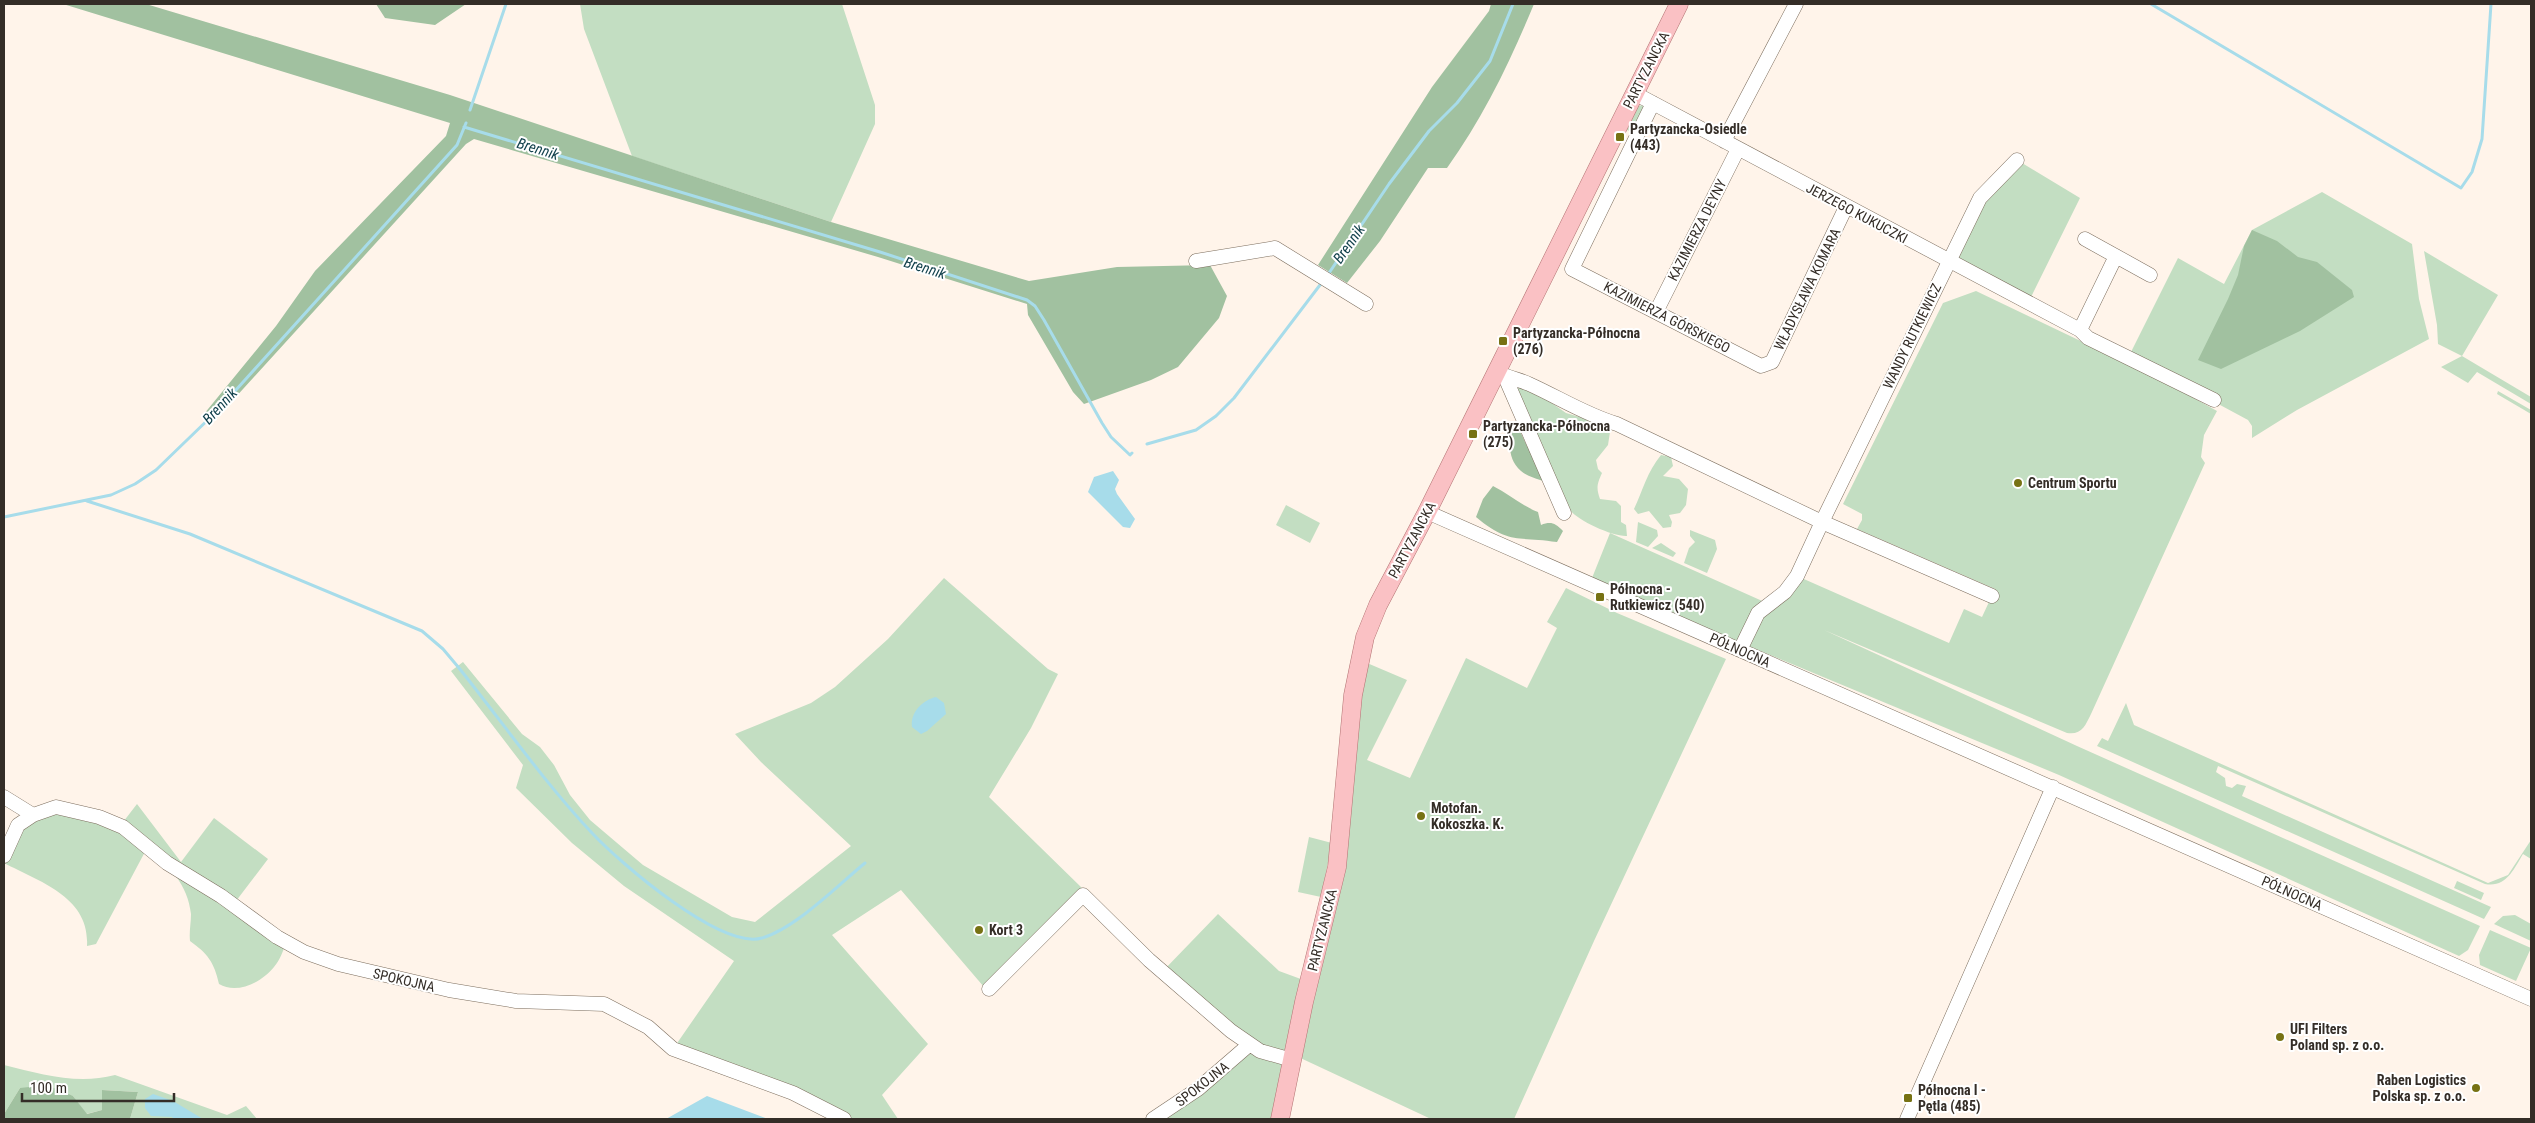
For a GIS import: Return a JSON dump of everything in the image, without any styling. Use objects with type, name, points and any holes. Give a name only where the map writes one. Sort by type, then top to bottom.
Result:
[{"type":"main road","name":"PARTYZANCKA","points":[[1280,1119],[1337,867],[1353,696],[1365,637],[1382,599],[1501,374],[1634,93],[1679,4]]},
{"type":"street","points":[[1724,142],[1796,4]]},
{"type":"street","name":"JERZEGO KUKUCZKI","points":[[1634,93],[2080,330],[2088,338],[2214,400]]},
{"type":"street","name":"KAZIMIERZA GÓRSKIEGO","points":[[1653,103],[1572,269],[1761,366]]},
{"type":"street","name":"KAZIMIERZA DEYNY","points":[[1656,312],[1738,149]]},
{"type":"street","name":"WANDY RUTKIEWICZ","points":[[1740,650],[1754,618],[1762,609],[1785,592],[1797,576],[1980,198],[2017,160]]},
{"type":"street","name":"WŁADYSŁAWA KOMARA","points":[[1761,366],[1772,362],[1846,207]]},
{"type":"street","points":[[2085,239],[2150,274]]},
{"type":"street","points":[[1196,261],[1275,248],[1366,304]]},
{"type":"street","points":[[2080,330],[2116,256]]},
{"type":"street","points":[[1501,374],[1564,513]]},
{"type":"street","points":[[1501,374],[1521,380],[1822,522],[1992,596]]},
{"type":"street","name":"PÓŁNOCNA","points":[[1427,512],[2531,999]]},
{"type":"street","points":[[1907,1119],[2053,788]]},
{"type":"street","points":[[4,797],[33,815]]},
{"type":"street","name":"SPOKOJNA","points":[[4,856],[18,825],[33,815],[56,807],[112,822],[123,827],[166,863],[221,896],[277,937],[304,952],[346,966],[449,990],[512,1000],[604,1004],[648,1027],[673,1050],[760,1080],[820,1106],[844,1119]]},
{"type":"street","points":[[989,989],[1083,895],[1180,988],[1250,1044],[1260,1051],[1292,1060]]},
{"type":"street","name":"SPOKOJNA","points":[[1152,1119],[1198,1089],[1250,1044]]},
{"type":"green space","points":[[63,4],[146,4],[450,95],[831,222],[1029,281],[1117,267],[1210,265],[1227,296],[1219,318],[1178,367],[1151,380],[1084,404],[1073,392],[1028,315],[1027,304],[878,257],[474,139],[466,144],[213,422],[204,414],[276,326],[315,271],[446,136],[450,123]]},
{"type":"green space","points":[[376,4],[466,4],[435,25],[385,18]]},
{"type":"green space","points":[[580,4],[842,4],[875,105],[875,124],[831,222],[632,156],[584,29]]},
{"type":"green space","points":[[1491,4],[1534,4],[1495,89],[1460,149],[1447,168],[1428,168],[1380,241],[1347,283],[1318,265],[1432,87],[1489,11]]},
{"type":"green space","points":[[1644,105],[1646,107],[1635,134],[1625,129],[1637,106]]},
{"type":"green space","points":[[2017,160],[2080,198],[2028,303],[1949,262],[1980,198]]},
{"type":"green space","points":[[2322,192],[2412,244],[2419,299],[2429,339],[2297,410],[2252,438],[2252,426],[2248,420],[2129,356],[2178,258],[2224,284],[2252,230]]},
{"type":"green space","points":[[2252,230],[2277,241],[2298,257],[2317,262],[2352,290],[2354,297],[2300,331],[2221,369],[2198,360],[2238,275],[2244,246]]},
{"type":"green space","points":[[2424,251],[2498,295],[2462,356],[2438,344],[2437,325]]},
{"type":"green space","name":"Centrum Sportu","points":[[1976,291],[2158,378],[2217,411],[2204,435],[2201,457],[2205,463],[2091,714],[2085,726],[2076,733],[2067,733],[1824,630],[2077,746],[2480,926],[2468,950],[2459,956],[2059,775],[1746,645],[1592,578],[1610,533],[1769,604],[1797,576],[1949,643],[1964,609],[1982,617],[1995,589],[1857,529],[1862,520],[1862,514],[1843,504],[1943,303]]},
{"type":"green space","points":[[2462,356],[2531,397],[2531,404],[2477,372],[2468,383],[2441,367]]},
{"type":"green space","points":[[1513,383],[1543,397],[1566,413],[1590,420],[1606,427],[1610,432],[1608,445],[1596,460],[1598,469],[1602,473],[1598,483],[1598,492],[1600,499],[1616,501],[1621,506],[1621,522],[1626,525],[1627,536],[1621,536],[1597,528],[1580,519],[1570,510]]},
{"type":"green space","points":[[2498,391],[2531,410],[2531,414],[2497,394]]},
{"type":"green space","points":[[1514,423],[1527,446],[1532,447],[1543,481],[1523,473],[1513,461],[1510,442]]},
{"type":"green space","points":[[1661,455],[1671,457],[1673,466],[1663,476],[1679,479],[1688,489],[1686,505],[1680,513],[1669,515],[1672,522],[1671,527],[1663,528],[1649,511],[1638,514],[1634,509],[1656,461]]},
{"type":"green space","points":[[1493,486],[1526,507],[1538,512],[1541,525],[1550,523],[1560,528],[1563,531],[1557,542],[1506,536],[1487,526],[1476,517],[1483,499]]},
{"type":"green space","points":[[1286,505],[1320,523],[1310,543],[1276,525]]},
{"type":"green space","points":[[1638,522],[1657,530],[1658,536],[1648,547],[1636,542]]},
{"type":"green space","points":[[1690,530],[1715,540],[1717,549],[1707,573],[1684,563],[1689,548],[1695,542],[1690,536]]},
{"type":"green space","points":[[1661,543],[1676,553],[1673,557],[1652,548]]},
{"type":"green space","points":[[944,578],[1048,669],[1058,674],[1031,728],[989,797],[1082,888],[1083,895],[984,987],[901,890],[832,935],[928,1044],[882,1095],[898,1119],[844,1119],[673,1049],[734,961],[624,886],[572,843],[516,788],[523,765],[451,671],[463,662],[522,734],[540,747],[554,765],[570,795],[590,820],[643,865],[732,917],[755,922],[851,846],[761,762],[735,734],[811,703],[835,687],[888,639]]},
{"type":"green space","points":[[1566,588],[1617,613],[1726,659],[1594,941],[1514,1119],[1431,1119],[1294,1055],[1280,1119],[1153,1119],[1249,1045],[1162,972],[1218,914],[1279,971],[1309,982],[1337,867],[1360,660],[1407,680],[1367,760],[1410,778],[1466,658],[1527,688],[1557,628],[1547,622]]},
{"type":"green space","points":[[2126,703],[2134,725],[2488,883],[2508,875],[2531,840],[2531,859],[2523,854],[2513,871],[2504,880],[2499,883],[2485,884],[2218,766],[2216,772],[2225,778],[2226,786],[2232,788],[2237,784],[2246,786],[2242,796],[2491,907],[2484,919],[2097,746],[2102,738],[2108,741]]},
{"type":"green space","points":[[137,804],[181,862],[214,818],[268,859],[233,905],[286,943],[276,964],[263,978],[241,987],[233,988],[219,984],[209,959],[190,941],[191,914],[182,885],[163,861],[147,848],[96,944],[87,946],[86,929],[72,903],[47,885],[4,863],[13,835],[45,811],[120,826]]},
{"type":"green space","points":[[1309,837],[1332,843],[1321,897],[1298,892]]},
{"type":"green space","points":[[2457,881],[2484,893],[2481,900],[2454,888]]},
{"type":"green space","points":[[2515,915],[2531,924],[2531,941],[2494,924],[2503,916]]},
{"type":"green space","points":[[2490,930],[2531,948],[2516,981],[2480,965],[2479,955]]},
{"type":"green space","points":[[4,1065],[45,1075],[73,1079],[101,1078],[115,1075],[227,1115],[246,1106],[257,1119],[130,1119],[138,1092],[102,1090],[102,1110],[86,1114],[73,1096],[20,1088],[4,1114]]},
{"type":"green space","points":[[47,1085],[73,1096],[87,1114],[102,1110],[102,1090],[138,1092],[130,1119],[4,1119],[4,1114],[20,1088]]},
{"type":"water","points":[[1113,471],[1119,480],[1115,489],[1117,494],[1135,519],[1130,528],[1123,527],[1088,492],[1094,477]]},
{"type":"water","points":[[936,697],[944,703],[946,714],[921,734],[912,727],[913,716],[922,704]]},
{"type":"water","points":[[153,1094],[173,1101],[203,1119],[174,1119],[172,1117],[151,1116],[145,1108],[145,1099]]},
{"type":"water","points":[[707,1096],[768,1119],[666,1119]]},
{"type":"waterway","points":[[470,110],[506,4]]},
{"type":"waterway","name":"Brennik","points":[[1327,276],[1389,184],[1429,131],[1457,103],[1490,61],[1513,4]]},
{"type":"waterway","points":[[2151,4],[2461,188],[2472,172],[2482,139],[2491,4]]},
{"type":"waterway","name":"Brennik","points":[[4,517],[111,495],[135,484],[156,470],[217,411],[457,145],[466,123]]},
{"type":"waterway","name":"Brennik","points":[[464,127],[880,252],[1027,300],[1035,306],[1044,320],[1111,437],[1130,455],[1132,453]]},
{"type":"waterway","name":"Brennik","points":[[1147,444],[1196,430],[1216,416],[1234,398],[1323,281]]},
{"type":"waterway","points":[[87,501],[190,534],[422,631],[443,649],[459,668],[540,773],[592,833],[647,883],[698,918],[722,931],[744,938],[762,938],[775,933],[802,916],[865,863]]},
{"type":"place","name":"Partyzancka-Osiedle (443)","points":[[1620,137]]},
{"type":"place","name":"Partyzancka-Północna (276)","points":[[1503,341]]},
{"type":"place","name":"Partyzancka-Północna (275)","points":[[1473,434]]},
{"type":"place","name":"Centrum Sportu","points":[[2018,483]]},
{"type":"place","name":"Północna - Rutkiewicz (540)","points":[[1600,597]]},
{"type":"place","name":"Motofan. Kokoszka. K.","points":[[1421,816]]},
{"type":"place","name":"Kort 3","points":[[979,930]]},
{"type":"place","name":"UFI Filters Poland sp. z o.o.","points":[[2280,1037]]},
{"type":"place","name":"Raben Logistics Polska sp. z o.o.","points":[[2476,1088]]},
{"type":"place","name":"Północna I - Pętla (485)","points":[[1908,1098]]}]
